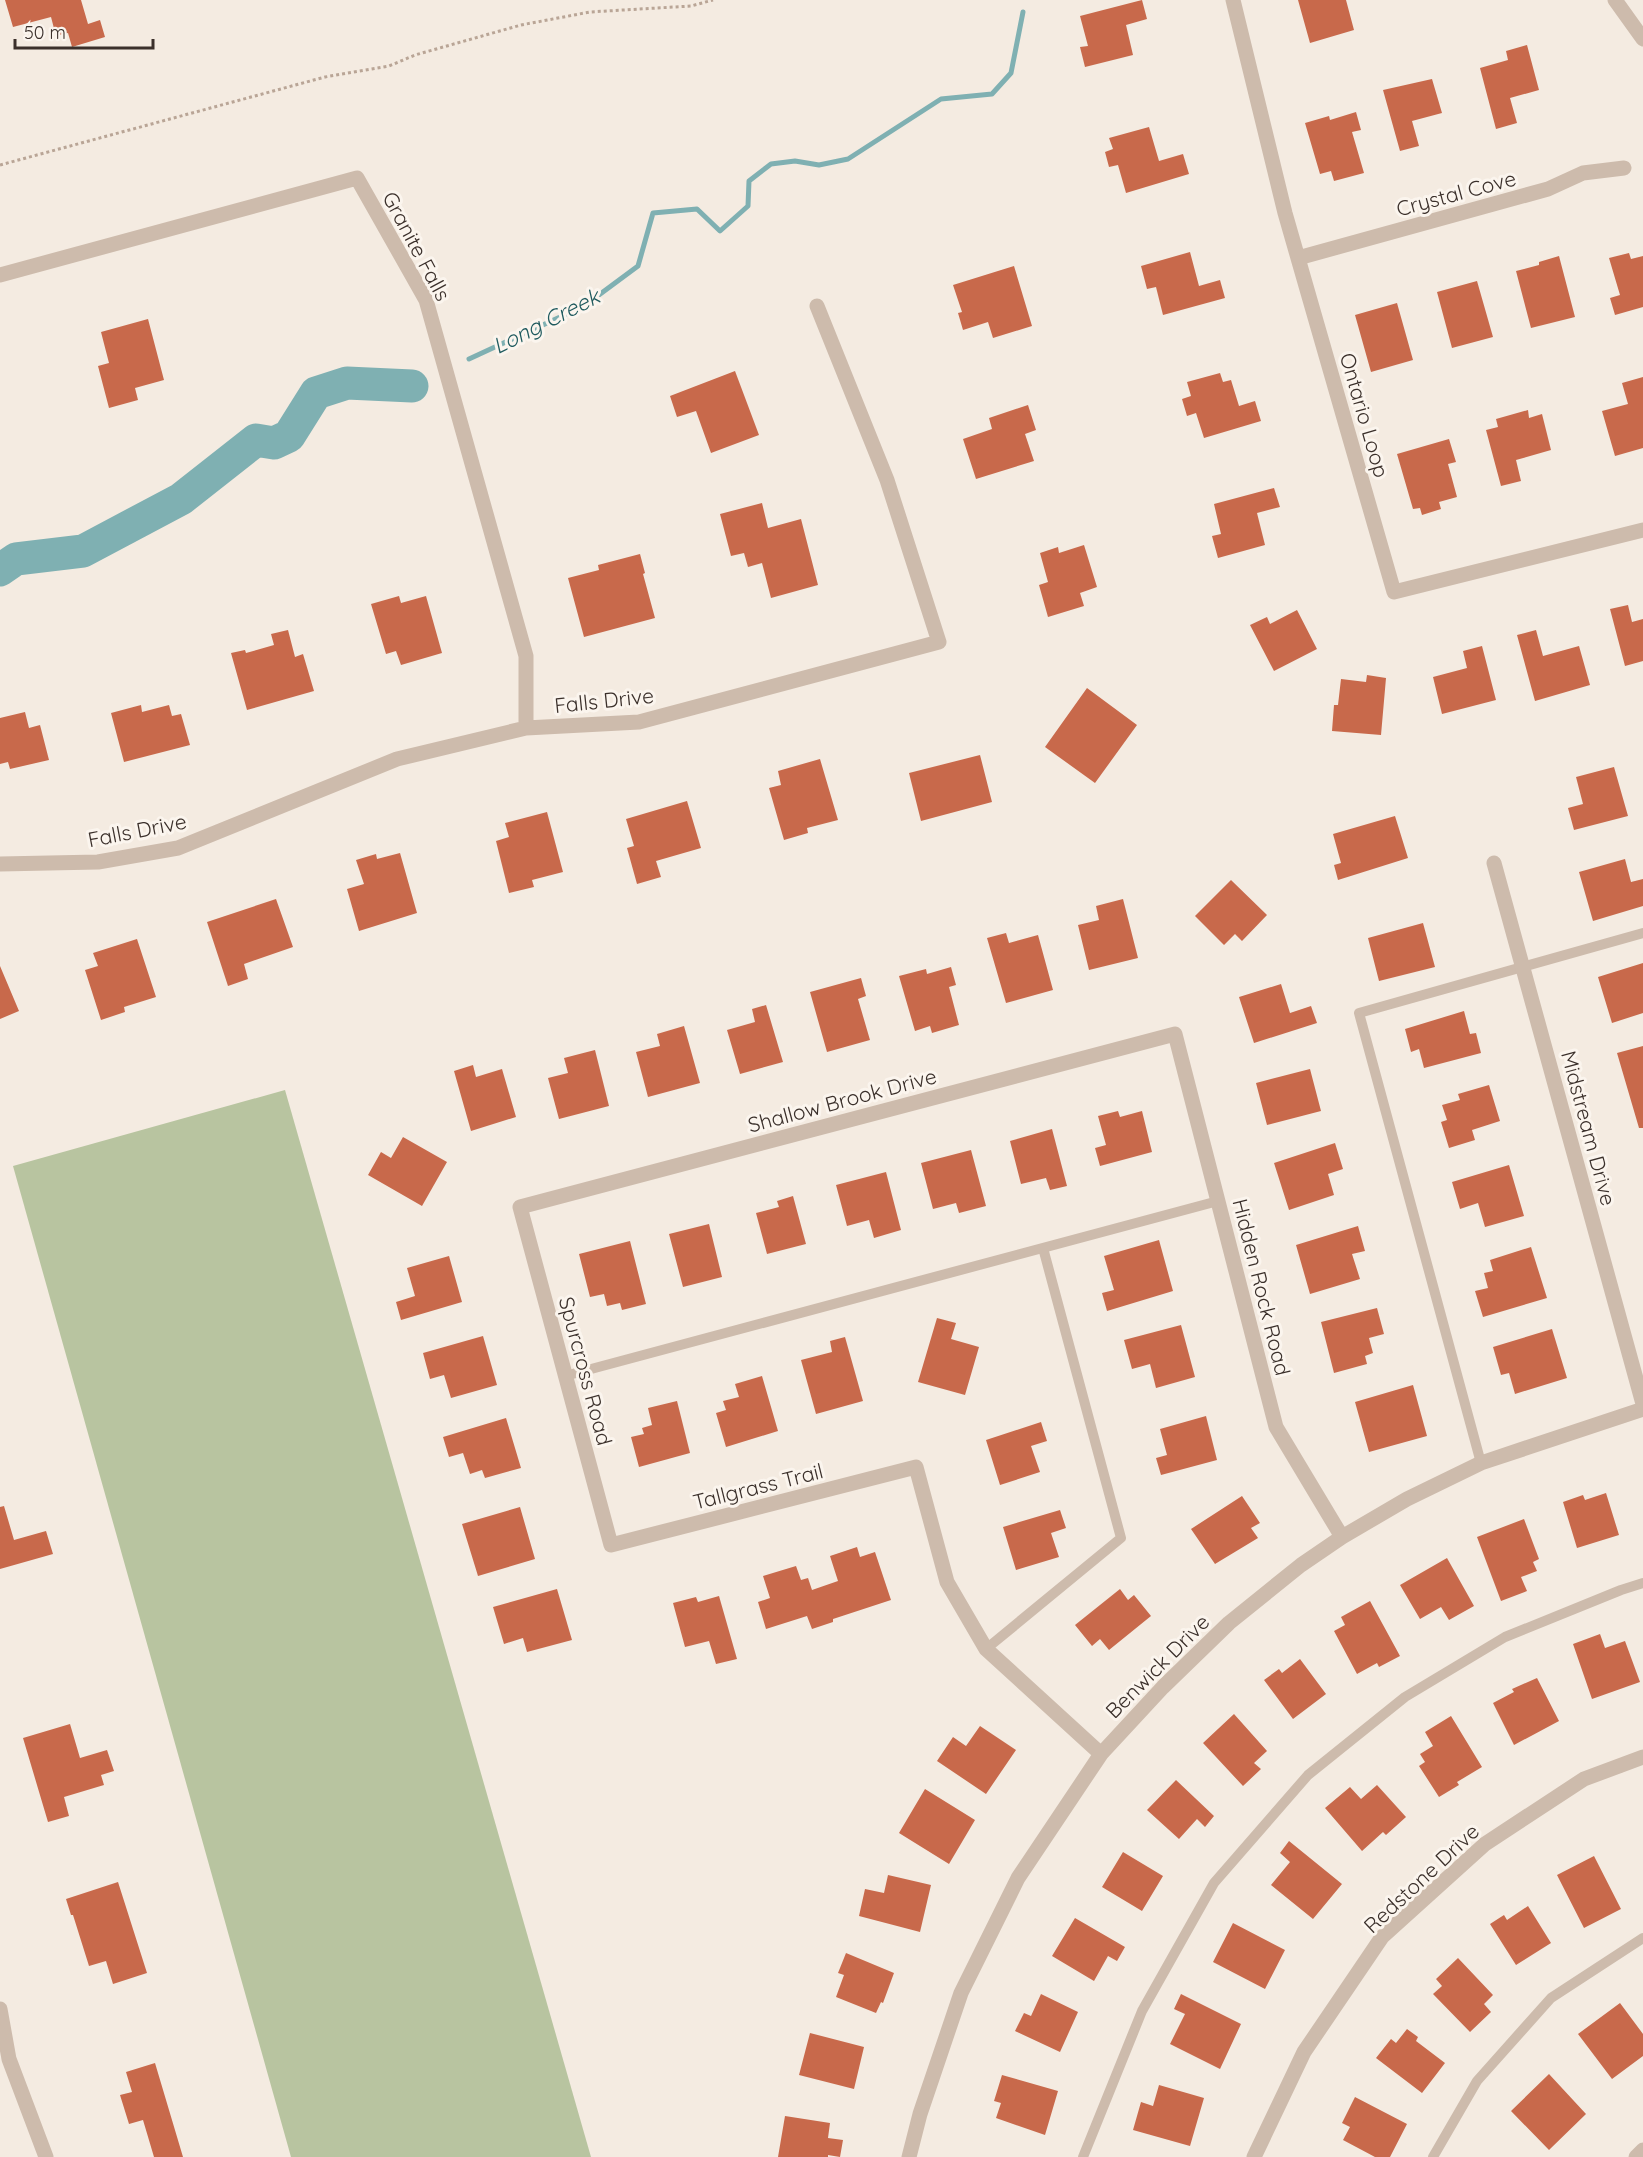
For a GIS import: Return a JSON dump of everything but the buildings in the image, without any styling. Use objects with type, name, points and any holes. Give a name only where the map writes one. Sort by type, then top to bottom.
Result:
[{"type":"street","name":"Ontario Loop","points":[[1233,0],[1285,213],[1394,592],[1643,530]]},
{"type":"street","points":[[1615,0],[1643,39]]},
{"type":"street","name":"Crystal Cove","points":[[1298,258],[1548,189],[1583,173],[1624,168]]},
{"type":"street","name":"Granite Falls","points":[[0,275],[357,178],[426,300],[525,656],[526,728]]},
{"type":"street","name":"Falls Drive","points":[[0,864],[98,862],[178,848],[397,759],[526,728],[639,722],[939,642],[887,480],[817,306]]},
{"type":"street","name":"Midstream Drive","points":[[1494,863],[1643,1404]]},
{"type":"street","name":"Hidden Rock Road","points":[[1175,1034],[1276,1427],[1342,1537]]},
{"type":"street","name":"Shallow Brook Drive","points":[[520,1207],[1175,1034]]},
{"type":"street","name":"Spurcross Road","points":[[520,1207],[611,1545]]},
{"type":"street","name":"Benwick Drive","points":[[909,2157],[920,2114],[961,1993],[1018,1878],[1101,1754],[1163,1687],[1229,1623],[1301,1565],[1342,1537],[1407,1499],[1481,1463],[1643,1410]]},
{"type":"street","name":"Tallgrass Trail","points":[[611,1545],[916,1467],[947,1582],[986,1649]]},
{"type":"street","points":[[986,1649],[1101,1754]]},
{"type":"street","name":"Redstone Drive","points":[[1254,2157],[1304,2052],[1382,1937],[1485,1844],[1584,1779],[1643,1757]]},
{"type":"street","points":[[0,2009],[9,2059],[46,2157]]},
{"type":"street","points":[[1636,2157],[1643,2150]]},
{"type":"lane","points":[[1481,1463],[1359,1013],[1643,933]]},
{"type":"lane","points":[[565,1376],[1218,1200]]},
{"type":"lane","points":[[986,1649],[1121,1538],[1043,1248]]},
{"type":"lane","points":[[1083,2157],[1142,2011],[1214,1883],[1308,1775],[1405,1697],[1505,1637],[1611,1593],[1643,1583]]},
{"type":"lane","points":[[1433,2157],[1478,2081],[1551,1998],[1643,1938]]},
{"type":"path","points":[[0,165],[326,77],[389,66],[415,56],[521,25],[590,12],[691,6],[713,0]]},
{"type":"green space","points":[[285,1090],[591,2157],[291,2157],[13,1166]]},
{"type":"waterway","name":"Long Creek","points":[[469,359],[584,306],[638,266],[653,213],[697,209],[720,231],[748,206],[749,181],[771,164],[795,161],[819,165],[848,159],[941,99],[992,94],[1011,73],[1023,12]]},
{"type":"waterway","name":"Long Creek","points":[[0,570],[16,559],[83,551],[181,499],[256,440],[274,443],[289,436],[316,393],[347,383],[412,386]]}]
